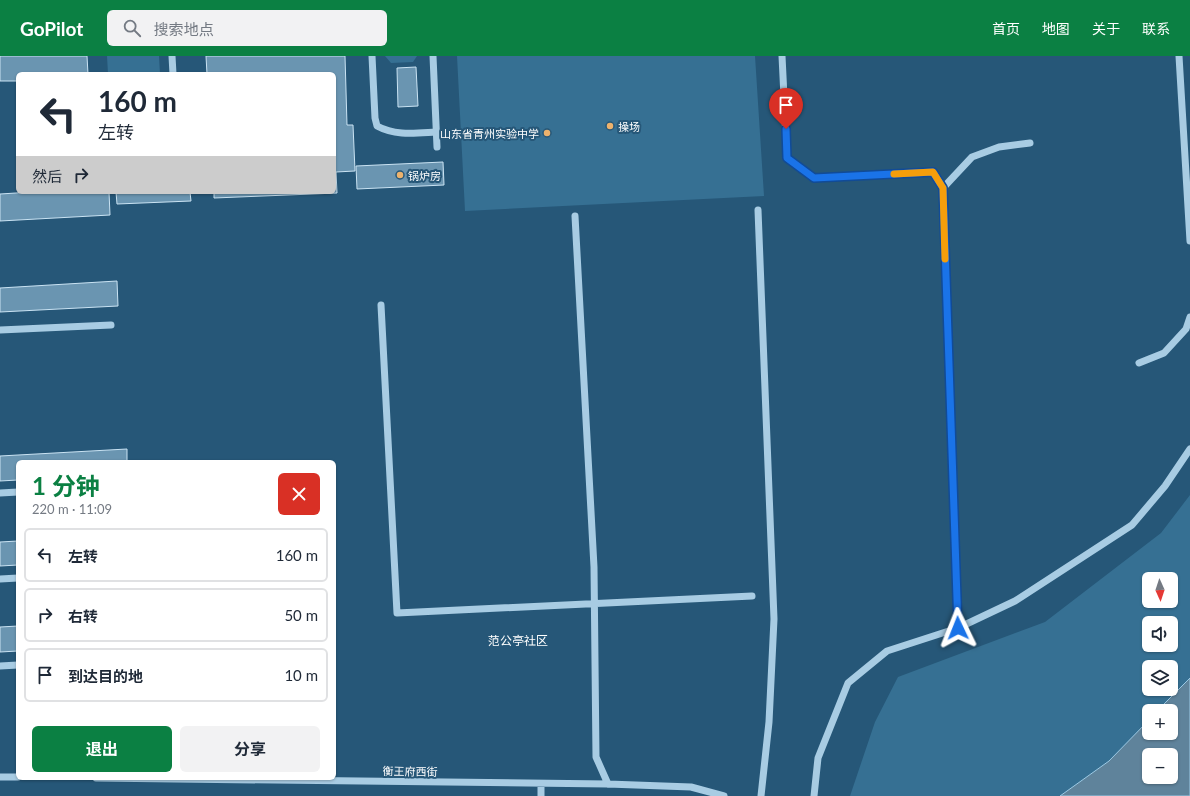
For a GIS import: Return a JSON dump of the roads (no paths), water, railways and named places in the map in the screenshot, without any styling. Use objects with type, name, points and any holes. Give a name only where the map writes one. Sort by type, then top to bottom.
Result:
[{"type":"street","points":[[172,56],[173,72]]},
{"type":"street","points":[[372,56],[375,118],[377,126],[386,132],[436,132]]},
{"type":"street","points":[[433,56],[437,147]]},
{"type":"street","points":[[782,56],[787,158],[814,178],[933,172],[943,188],[958,628]]},
{"type":"street","points":[[1179,56],[1190,241]]},
{"type":"street","points":[[943,188],[972,157],[999,147],[1030,142]]},
{"type":"street","points":[[758,210],[774,619],[769,722],[761,796]]},
{"type":"street","points":[[575,216],[594,604],[596,757],[608,784]]},
{"type":"street","points":[[381,305],[397,613],[752,596]]},
{"type":"street","points":[[1139,363],[1164,353],[1186,329],[1190,318]]},
{"type":"street","points":[[0,330],[111,325]]},
{"type":"street","points":[[814,796],[818,758],[848,683],[887,651],[958,628],[1015,601],[1132,526],[1165,486],[1190,449]]},
{"type":"street","points":[[0,493],[16,492]]},
{"type":"street","points":[[0,579],[16,578]]},
{"type":"street","points":[[0,666],[16,665]]},
{"type":"street","points":[[0,777],[16,777]]},
{"type":"street","name":"衡王府西街","points":[[244,780],[608,784],[690,787],[724,796]]},
{"type":"street","points":[[541,784],[541,796]]},
{"type":"place","name":"操场","points":[[610,126]]},
{"type":"place","name":"山东省青州实验中学","points":[[547,133]]},
{"type":"place","name":"锅炉房","points":[[400,175]]},
{"type":"district","name":"范公亭社区","points":[[518,640]]}]
